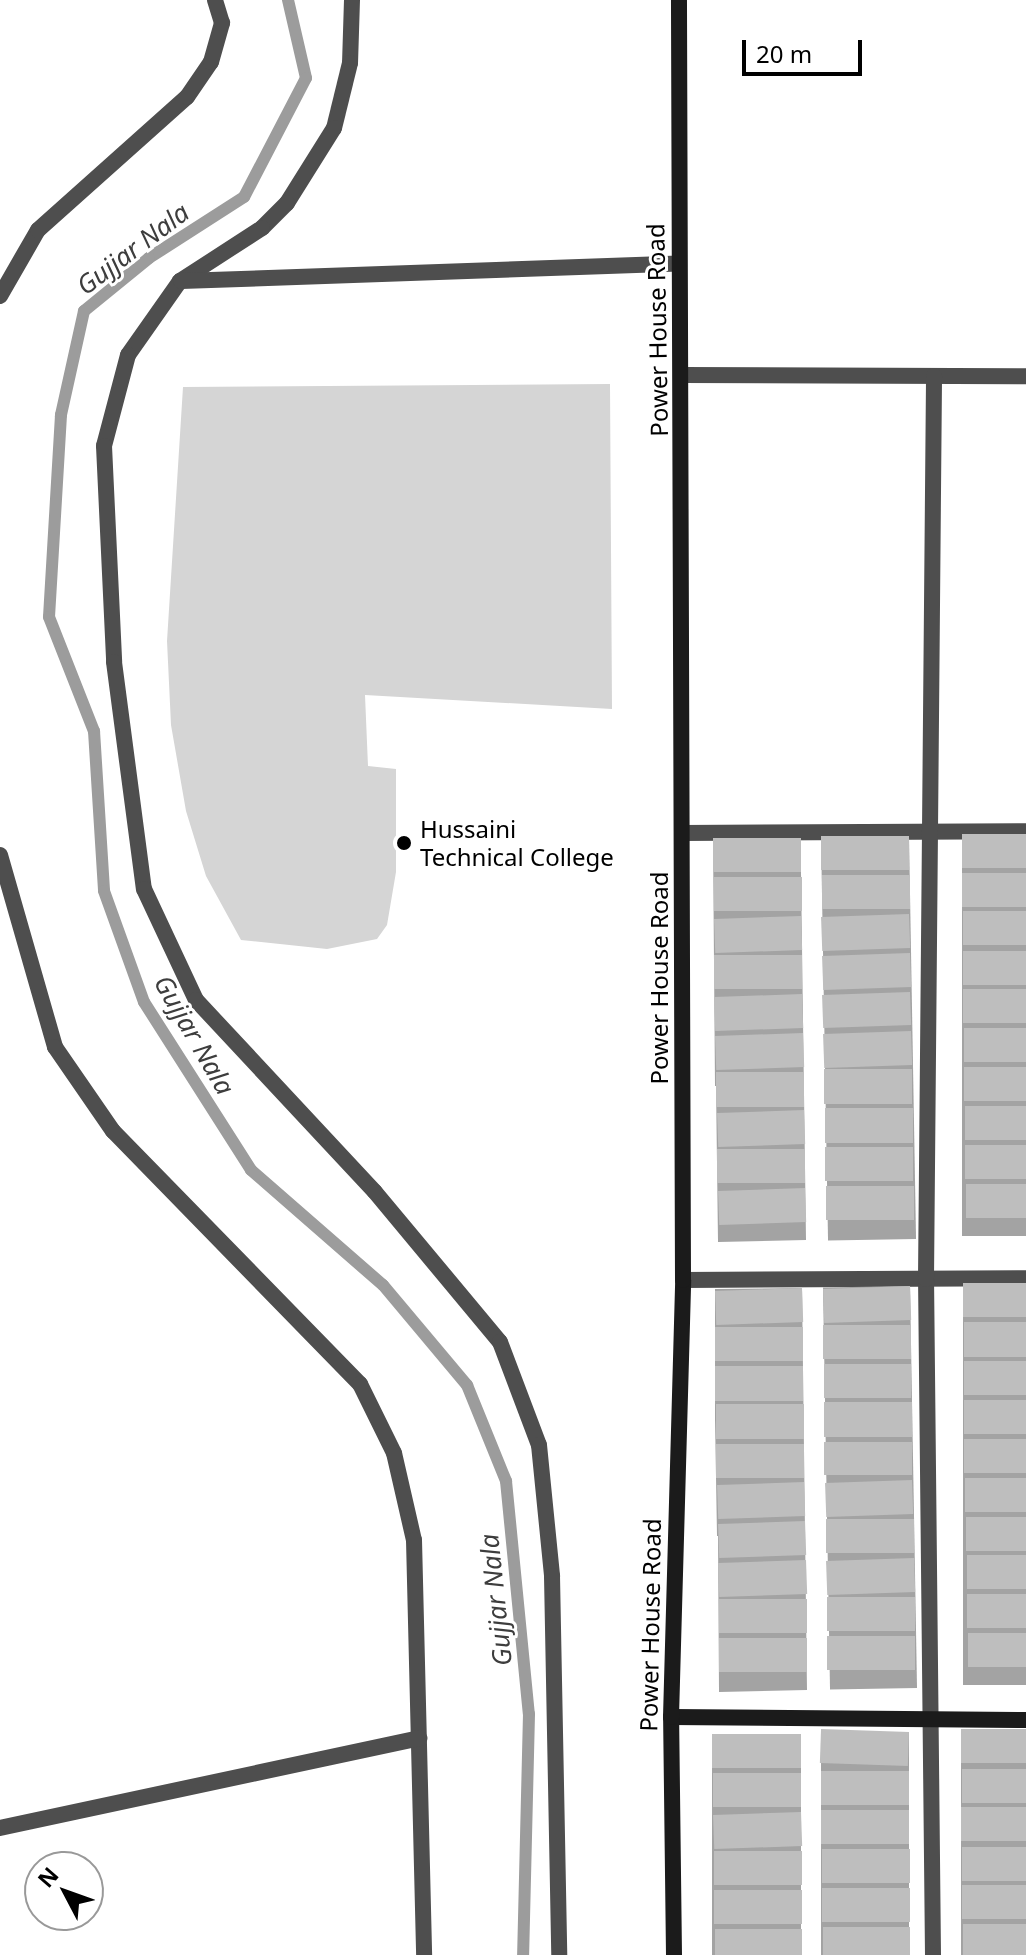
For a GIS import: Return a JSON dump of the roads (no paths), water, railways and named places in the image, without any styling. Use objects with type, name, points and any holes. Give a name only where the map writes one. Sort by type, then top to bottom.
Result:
[{"type":"street","points":[[0,296],[38,230],[187,97],[211,62],[222,23],[215,0]]},
{"type":"street","points":[[352,0],[350,63],[334,128],[279,211],[180,281],[128,355],[104,446],[114,662],[144,889],[196,1000],[375,1192],[500,1342],[539,1445],[552,1576],[559,1955]]},
{"type":"street","name":"Power House Road","points":[[674,1955],[671,1717],[683,1280],[679,0]]},
{"type":"street","points":[[180,281],[679,264]]},
{"type":"street","points":[[682,375],[1026,376]]},
{"type":"street","points":[[933,1955],[926,1279],[933,831],[934,376]]},
{"type":"street","points":[[682,833],[1026,831]]},
{"type":"street","points":[[0,855],[55,1047],[113,1131],[360,1384],[394,1453],[414,1540],[424,1955]]},
{"type":"street","points":[[683,1280],[1026,1278]]},
{"type":"street","points":[[671,1717],[1026,1720]]},
{"type":"street","points":[[0,1828],[419,1738]]},
{"type":"waterway","name":"Gujjar Nala","points":[[288,0],[306,78],[244,197],[149,258],[84,311],[61,415],[49,617],[94,731],[104,891],[144,1002],[251,1170],[383,1285],[467,1385],[506,1481],[529,1714],[523,1955]]},
{"type":"place","name":"Hussaini Technical College","points":[[404,843]]}]
